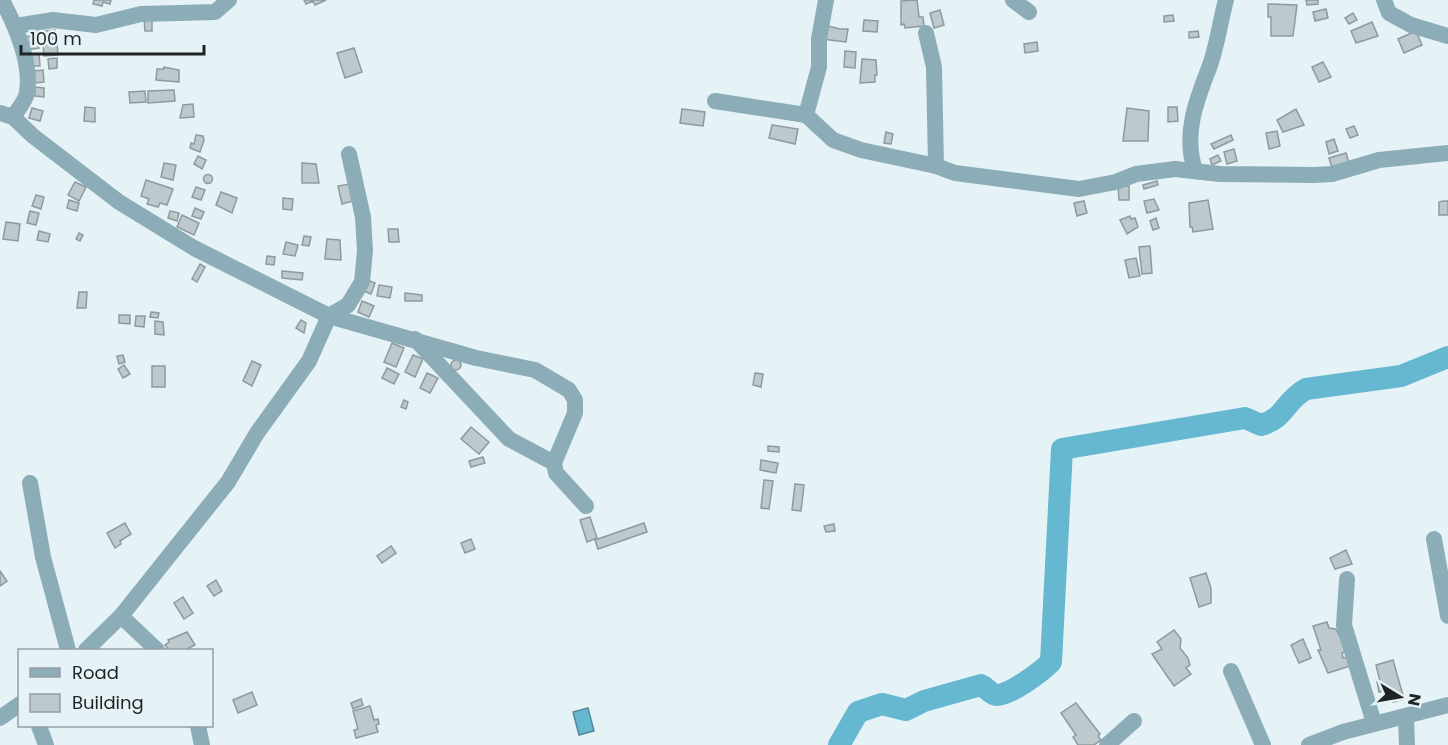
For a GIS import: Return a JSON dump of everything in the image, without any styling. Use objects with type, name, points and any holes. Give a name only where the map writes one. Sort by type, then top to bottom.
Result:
[{"type":"street","points":[[2,0],[15,26],[26,72],[27,92],[6,115],[119,202],[194,248],[329,316],[414,338],[476,358],[535,370],[569,390],[575,400],[575,414],[554,463],[556,473],[586,506]]},
{"type":"street","points":[[15,26],[53,20],[96,25],[141,14],[215,12],[229,0]]},
{"type":"street","points":[[806,115],[819,67],[819,39],[826,0]]},
{"type":"street","points":[[1013,0],[1029,12]]},
{"type":"street","points":[[1195,170],[1188,151],[1192,115],[1209,67],[1226,0]]},
{"type":"street","points":[[1384,0],[1389,13],[1411,25],[1448,36]]},
{"type":"street","points":[[926,33],[934,67],[936,166]]},
{"type":"street","points":[[715,101],[806,115],[823,133],[846,146],[893,158],[973,176],[1079,189],[1116,182],[1136,174],[1175,169],[1247,175],[1332,174],[1379,160],[1448,153]]},
{"type":"street","points":[[88,649],[121,616],[228,482],[257,433],[309,362],[329,316],[348,305],[362,282],[365,251],[363,217],[349,154]]},
{"type":"street","points":[[414,338],[509,439],[554,463]]},
{"type":"street","points":[[30,483],[43,557],[67,649]]},
{"type":"street","points":[[1434,538],[1448,616]]},
{"type":"street","points":[[1347,579],[1344,625],[1374,723]]},
{"type":"street","points":[[121,616],[155,649]]},
{"type":"street","points":[[1231,671],[1263,745]]},
{"type":"street","points":[[0,718],[18,705]]},
{"type":"street","points":[[1309,745],[1374,723],[1406,718],[1448,705]]},
{"type":"street","points":[[1406,718],[1407,745]]},
{"type":"street","points":[[1107,745],[1134,721]]},
{"type":"street","points":[[39,727],[46,745]]},
{"type":"street","points":[[198,727],[202,745]]},
{"type":"water","points":[[588,708],[594,731],[579,735],[573,712]]},
{"type":"building","points":[[94,0],[111,0],[110,4],[103,2],[102,6],[93,4]]},
{"type":"building","points":[[304,0],[326,0],[315,5],[313,1],[306,4]]},
{"type":"building","points":[[917,0],[919,17],[923,17],[924,26],[905,28],[904,24],[901,25],[901,1]]},
{"type":"building","points":[[1306,0],[1318,0],[1318,4],[1307,5]]},
{"type":"building","points":[[1268,4],[1297,5],[1293,36],[1271,36]]},
{"type":"building","points":[[1326,9],[1328,18],[1315,21],[1313,12]]},
{"type":"building","points":[[940,10],[944,25],[934,28],[930,13]]},
{"type":"building","points":[[1353,13],[1357,20],[1349,24],[1345,18]]},
{"type":"building","points":[[1173,15],[1174,21],[1164,22],[1164,16]]},
{"type":"building","points":[[144,18],[152,18],[152,31],[145,31]]},
{"type":"building","points":[[864,20],[878,21],[877,32],[863,31]]},
{"type":"building","points":[[1372,22],[1378,36],[1356,43],[1351,31]]},
{"type":"building","points":[[824,25],[848,29],[846,42],[822,39]]},
{"type":"building","points":[[55,30],[57,38],[47,40],[46,31]]},
{"type":"building","points":[[1198,31],[1199,37],[1189,38],[1189,32]]},
{"type":"building","points":[[1416,31],[1422,45],[1404,53],[1398,39]]},
{"type":"building","points":[[38,34],[39,48],[25,50],[20,38]]},
{"type":"building","points":[[1037,42],[1038,51],[1025,53],[1024,44]]},
{"type":"building","points":[[57,43],[58,55],[44,56],[43,45]]},
{"type":"building","points":[[354,48],[362,72],[345,78],[337,53]]},
{"type":"building","points":[[845,51],[856,52],[855,68],[844,67]]},
{"type":"building","points":[[32,54],[39,54],[40,66],[33,66]]},
{"type":"building","points":[[57,58],[57,68],[49,69],[48,59]]},
{"type":"building","points":[[862,59],[876,60],[875,82],[860,83]]},
{"type":"building","points":[[1323,62],[1331,77],[1319,82],[1312,67]]},
{"type":"building","points":[[164,67],[179,70],[179,82],[156,80],[157,69],[164,69]]},
{"type":"building","points":[[43,70],[44,82],[34,83],[33,71]]},
{"type":"building","points":[[35,87],[44,88],[44,97],[35,96]]},
{"type":"building","points":[[174,90],[175,101],[148,103],[148,91]]},
{"type":"building","points":[[145,91],[146,102],[130,103],[129,92]]},
{"type":"building","points":[[193,104],[194,117],[180,118],[183,105]]},
{"type":"building","points":[[85,107],[95,108],[95,122],[84,121]]},
{"type":"building","points":[[1168,107],[1177,107],[1178,121],[1168,122]]},
{"type":"building","points":[[32,108],[43,111],[40,121],[29,118]]},
{"type":"building","points":[[1127,108],[1149,111],[1148,141],[1123,141]]},
{"type":"building","points":[[682,109],[705,112],[703,126],[680,123]]},
{"type":"building","points":[[1296,109],[1304,125],[1283,132],[1277,120]]},
{"type":"building","points":[[772,125],[798,129],[795,144],[769,138]]},
{"type":"building","points":[[1354,126],[1358,135],[1350,138],[1346,129]]},
{"type":"building","points":[[1277,131],[1280,146],[1269,149],[1266,133]]},
{"type":"building","points":[[886,132],[893,134],[891,144],[884,143]]},
{"type":"building","points":[[196,135],[203,136],[204,140],[200,152],[190,148],[191,143],[194,144]]},
{"type":"building","points":[[1231,135],[1233,140],[1214,149],[1211,144]]},
{"type":"building","points":[[1334,139],[1338,151],[1329,154],[1326,142]]},
{"type":"building","points":[[1234,149],[1237,161],[1227,164],[1224,152]]},
{"type":"building","points":[[1346,153],[1349,163],[1332,168],[1329,158]]},
{"type":"building","points":[[1218,155],[1221,161],[1212,165],[1210,159]]},
{"type":"building","points":[[198,156],[206,160],[202,169],[194,164]]},
{"type":"building","points":[[164,163],[176,165],[173,180],[161,177]]},
{"type":"building","points":[[302,163],[316,164],[319,183],[302,183]]},
{"type":"building","points":[[208,174],[213,179],[208,184],[203,179]]},
{"type":"building","points":[[146,180],[173,189],[167,205],[160,203],[158,207],[147,204],[149,199],[141,196]]},
{"type":"building","points":[[1157,181],[1158,185],[1144,189],[1143,185]]},
{"type":"building","points":[[75,182],[86,187],[79,201],[68,195]]},
{"type":"building","points":[[349,184],[353,201],[342,204],[338,186]]},
{"type":"building","points":[[1118,186],[1129,186],[1129,200],[1119,200]]},
{"type":"building","points":[[196,187],[205,190],[201,200],[192,197]]},
{"type":"building","points":[[221,192],[237,198],[232,213],[216,205]]},
{"type":"building","points":[[36,195],[44,197],[41,209],[32,206]]},
{"type":"building","points":[[283,198],[293,199],[292,210],[283,209]]},
{"type":"building","points":[[1154,199],[1159,210],[1147,213],[1144,201]]},
{"type":"building","points":[[69,200],[79,203],[77,211],[67,208]]},
{"type":"building","points":[[1208,200],[1213,229],[1193,232],[1190,227],[1189,203]]},
{"type":"building","points":[[1084,201],[1087,213],[1077,216],[1074,203]]},
{"type":"building","points":[[1448,201],[1448,215],[1439,215],[1439,202]]},
{"type":"building","points":[[195,208],[204,212],[201,219],[192,216]]},
{"type":"building","points":[[30,211],[39,213],[36,225],[27,223]]},
{"type":"building","points":[[170,211],[179,213],[177,221],[168,218]]},
{"type":"building","points":[[182,215],[199,223],[194,235],[177,227]]},
{"type":"building","points":[[1130,216],[1131,219],[1135,218],[1138,227],[1127,234],[1120,220]]},
{"type":"building","points":[[1156,218],[1159,228],[1153,230],[1150,221]]},
{"type":"building","points":[[6,222],[20,224],[18,241],[3,239]]},
{"type":"building","points":[[388,229],[398,229],[399,242],[389,242]]},
{"type":"building","points":[[39,231],[50,234],[48,242],[37,240]]},
{"type":"building","points":[[79,233],[83,235],[80,241],[76,239]]},
{"type":"building","points":[[304,236],[311,237],[309,246],[302,245]]},
{"type":"building","points":[[327,239],[340,240],[341,260],[325,259]]},
{"type":"building","points":[[286,242],[298,245],[295,256],[283,254]]},
{"type":"building","points":[[1150,246],[1152,273],[1142,274],[1139,247]]},
{"type":"building","points":[[267,256],[275,257],[274,265],[266,264]]},
{"type":"building","points":[[1136,258],[1140,276],[1129,278],[1125,260]]},
{"type":"building","points":[[200,264],[205,267],[197,282],[192,279]]},
{"type":"building","points":[[282,271],[303,273],[302,280],[282,278]]},
{"type":"building","points":[[367,280],[375,283],[371,294],[364,291]]},
{"type":"building","points":[[379,285],[392,287],[390,298],[377,296]]},
{"type":"building","points":[[79,292],[87,292],[86,308],[77,308]]},
{"type":"building","points":[[405,293],[422,295],[422,301],[405,301]]},
{"type":"building","points":[[362,301],[374,306],[369,317],[358,312]]},
{"type":"building","points":[[151,312],[159,313],[158,318],[150,317]]},
{"type":"building","points":[[119,315],[130,315],[130,324],[119,323]]},
{"type":"building","points":[[136,316],[145,316],[144,327],[135,326]]},
{"type":"building","points":[[301,320],[306,323],[304,333],[296,328]]},
{"type":"building","points":[[155,321],[163,322],[164,335],[155,334]]},
{"type":"building","points":[[392,343],[404,348],[396,367],[384,362]]},
{"type":"building","points":[[123,355],[125,362],[119,364],[117,356]]},
{"type":"building","points":[[413,355],[423,359],[415,377],[405,372]]},
{"type":"building","points":[[456,360],[460,361],[460,369],[456,370],[452,369],[451,365],[452,361]]},
{"type":"building","points":[[252,361],[261,365],[252,386],[243,381]]},
{"type":"building","points":[[124,365],[130,374],[123,378],[118,369]]},
{"type":"building","points":[[152,366],[165,366],[165,387],[152,387]]},
{"type":"building","points":[[387,368],[399,374],[394,384],[382,378]]},
{"type":"building","points":[[427,373],[438,378],[430,393],[420,388]]},
{"type":"building","points":[[755,373],[763,374],[761,387],[753,385]]},
{"type":"building","points":[[404,400],[408,402],[406,409],[401,407]]},
{"type":"building","points":[[471,427],[489,442],[479,454],[461,439]]},
{"type":"building","points":[[768,446],[779,447],[779,452],[768,451]]},
{"type":"building","points":[[483,457],[485,463],[471,467],[469,461]]},
{"type":"building","points":[[761,460],[778,463],[776,473],[760,470]]},
{"type":"building","points":[[764,480],[773,481],[769,509],[761,508]]},
{"type":"building","points":[[795,484],[804,485],[801,511],[792,510]]},
{"type":"building","points":[[590,517],[597,538],[587,542],[580,520]]},
{"type":"building","points":[[125,523],[131,534],[120,541],[121,544],[115,548],[107,533]]},
{"type":"building","points":[[644,523],[647,532],[598,549],[595,540]]},
{"type":"building","points":[[834,524],[835,531],[826,532],[824,526]]},
{"type":"building","points":[[471,539],[475,549],[465,553],[461,543]]},
{"type":"building","points":[[391,546],[396,553],[382,563],[377,556]]},
{"type":"building","points":[[1346,550],[1352,564],[1335,569],[1330,558]]},
{"type":"building","points":[[0,571],[7,581],[0,586]]},
{"type":"building","points":[[1206,573],[1211,588],[1211,603],[1199,607],[1190,578]]},
{"type":"building","points":[[216,580],[222,591],[214,596],[207,586]]},
{"type":"building","points":[[183,597],[193,613],[184,619],[174,603]]},
{"type":"building","points":[[1327,622],[1329,628],[1336,629],[1345,652],[1342,653],[1343,658],[1347,657],[1350,666],[1328,673],[1318,650],[1321,650],[1313,626]]},
{"type":"building","points":[[1174,630],[1181,639],[1180,648],[1188,658],[1190,665],[1186,668],[1191,674],[1174,686],[1152,654],[1162,649],[1157,642]]},
{"type":"building","points":[[187,632],[195,645],[187,649],[168,649],[165,645],[169,642],[168,640]]},
{"type":"building","points":[[1303,639],[1311,658],[1299,663],[1291,645]]},
{"type":"building","points":[[1393,660],[1404,699],[1393,702],[1391,696],[1385,698],[1383,691],[1379,692],[1377,682],[1380,681],[1376,665]]},
{"type":"building","points":[[252,692],[257,705],[238,713],[233,700]]},
{"type":"building","points":[[361,699],[363,705],[353,709],[351,703]]},
{"type":"building","points":[[1076,703],[1100,734],[1098,736],[1101,740],[1094,745],[1078,745],[1073,737],[1076,735],[1061,713]]},
{"type":"building","points":[[370,706],[374,720],[378,719],[379,724],[376,725],[378,732],[356,738],[354,730],[358,729],[353,711]]},
{"type":"waterway","points":[[839,745],[858,712],[882,704],[906,710],[924,701],[981,685],[993,694],[1003,694],[1025,682],[1051,662],[1062,449],[1245,418],[1261,425],[1276,418],[1293,399],[1306,389],[1401,376],[1448,357]]}]
